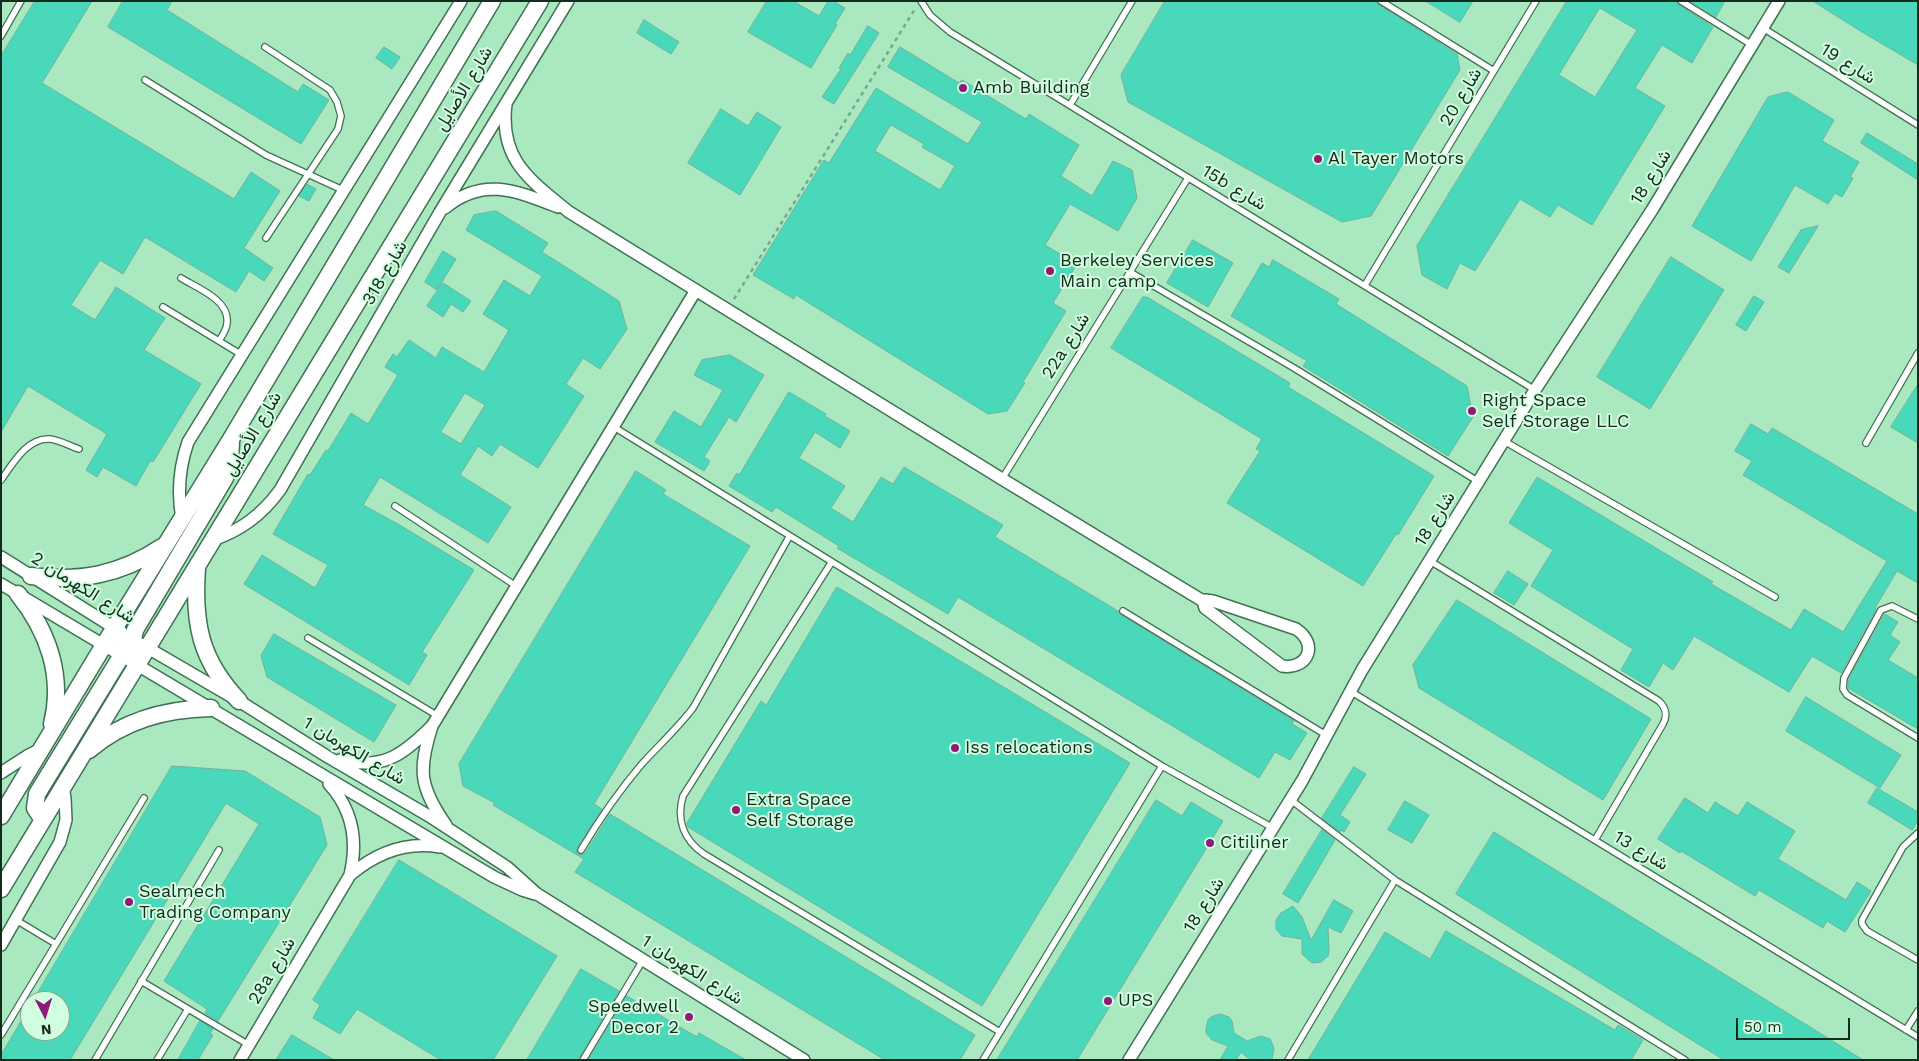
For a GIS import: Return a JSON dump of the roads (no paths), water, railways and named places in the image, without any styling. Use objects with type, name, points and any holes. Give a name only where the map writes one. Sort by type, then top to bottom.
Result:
[{"type":"main road","name":"شارع الأصايل","points":[[1,816],[231,439],[492,1]]},
{"type":"main road","name":"شارع الأصايل","points":[[1,889],[540,1]]},
{"type":"main road","points":[[137,664],[132,651],[132,638],[140,619],[225,478],[230,461],[231,439]]},
{"type":"main road","points":[[31,576],[75,578],[97,575],[133,564],[166,545]]},
{"type":"main road","points":[[197,564],[195,602],[201,639],[216,672],[239,701]]},
{"type":"main road","points":[[18,594],[38,622],[51,654],[56,686],[56,703],[46,742]]},
{"type":"main road","points":[[43,820],[36,808],[37,794],[122,655],[122,641],[115,628]]},
{"type":"main road","points":[[81,756],[119,728],[141,719],[171,711],[210,708]]},
{"type":"street","points":[[182,519],[178,493],[180,467],[188,442],[345,192],[461,1]]},
{"type":"street","name":"شارع 318","points":[[212,540],[239,529],[272,502],[440,212],[568,1]]},
{"type":"street","name":"شارع 18","points":[[1129,1060],[1291,800],[1350,691],[1535,390],[1652,210],[1779,1]]},
{"type":"street","points":[[506,104],[505,131],[512,156],[528,178],[569,212],[1002,480],[1203,601],[1213,601],[1296,629],[1303,634],[1308,642],[1305,659],[1291,667],[1282,666],[1205,608],[1203,601]]},
{"type":"street","points":[[440,212],[468,194],[500,188],[516,191],[569,212]]},
{"type":"street","points":[[328,757],[353,764],[381,762],[406,751],[435,721],[696,290]]},
{"type":"street","name":"شارع الكهرمان 2","points":[[1,557],[147,647]]},
{"type":"street","name":"شارع الكهرمان 2","points":[[1,584],[137,664]]},
{"type":"street","name":"شارع الكهرمان 1","points":[[147,647],[239,701],[450,831],[507,867],[537,894],[804,1060]]},
{"type":"street","name":"شارع الكهرمان 1","points":[[137,664],[494,878],[537,894]]},
{"type":"street","points":[[435,721],[423,761],[425,786],[435,810],[450,831]]},
{"type":"street","points":[[1,774],[46,742]]},
{"type":"street","name":"28a شارع","points":[[240,1060],[350,875],[354,858],[355,840],[352,823],[346,807],[324,779],[310,769]]},
{"type":"street","points":[[1,945],[60,842],[66,820],[66,798],[63,787]]},
{"type":"street","name":"28a شارع","points":[[350,875],[374,857],[395,849],[416,846],[446,848]]},
{"type":"lane","points":[[1,36],[21,1]]},
{"type":"lane","points":[[1070,104],[1132,1]]},
{"type":"lane","points":[[1381,1],[1494,71]]},
{"type":"lane","name":"شارع 20","points":[[1365,286],[1536,1]]},
{"type":"lane","points":[[1681,1],[1752,45]]},
{"type":"lane","name":"15b شارع","points":[[921,2],[939,24],[950,32],[1535,390]]},
{"type":"lane","name":"شارع 19","points":[[1762,28],[1918,125]]},
{"type":"lane","points":[[265,47],[330,90],[337,102],[341,116],[338,128],[266,238]]},
{"type":"lane","points":[[145,80],[266,155],[345,192]]},
{"type":"lane","name":"22a شارع","points":[[1002,480],[1188,178]]},
{"type":"lane","points":[[1130,272],[1294,368],[1479,482]]},
{"type":"lane","points":[[181,278],[221,303],[226,312],[227,323],[219,341]]},
{"type":"lane","points":[[163,307],[242,355]]},
{"type":"lane","points":[[1866,443],[1918,353]]},
{"type":"lane","points":[[614,427],[1162,766],[1273,828]]},
{"type":"lane","points":[[1,480],[19,455],[32,443],[49,438],[79,449]]},
{"type":"lane","points":[[1504,441],[1775,597]]},
{"type":"lane","points":[[395,506],[516,586]]},
{"type":"lane","points":[[581,850],[594,827],[625,784],[693,708],[789,537]]},
{"type":"lane","points":[[1430,561],[1659,701],[1665,708],[1666,716],[1663,724],[1595,840]]},
{"type":"lane","points":[[831,563],[683,796],[680,806],[681,825],[689,842],[704,854],[1000,1032]]},
{"type":"lane","points":[[1918,619],[1892,606],[1881,610],[1844,678],[1842,686],[1847,695],[1918,738]]},
{"type":"lane","points":[[1123,611],[1326,735]]},
{"type":"lane","points":[[308,638],[435,721]]},
{"type":"lane","name":"شارع 13","points":[[1350,691],[1918,1037]]},
{"type":"lane","points":[[983,1060],[1162,766]]},
{"type":"lane","points":[[1,1035],[144,798]]},
{"type":"lane","points":[[1291,800],[1395,880],[1685,1060]]},
{"type":"lane","points":[[1918,833],[1903,847],[1862,920],[1862,924],[1867,931],[1918,960]]},
{"type":"lane","points":[[95,1060],[219,850]]},
{"type":"lane","points":[[1288,1060],[1395,880]]},
{"type":"lane","points":[[16,920],[56,944]]},
{"type":"lane","points":[[583,1060],[643,960]]},
{"type":"lane","points":[[141,982],[249,1045]]},
{"type":"lane","points":[[157,1060],[188,1010]]},
{"type":"lane","points":[[1906,1030],[1918,1011]]},
{"type":"place","name":"Amb Building","points":[[963,88]]},
{"type":"place","name":"Al Tayer Motors","points":[[1318,159]]},
{"type":"place","name":"Berkeley Services Main camp","points":[[1050,271]]},
{"type":"place","name":"Right Space Self Storage LLC","points":[[1472,411]]},
{"type":"place","name":"Iss relocations","points":[[955,748]]},
{"type":"place","name":"Extra Space Self Storage","points":[[736,810]]},
{"type":"place","name":"Citiliner","points":[[1210,843]]},
{"type":"place","name":"Sealmech Trading Company","points":[[129,902]]},
{"type":"place","name":"UPS","points":[[1108,1001]]},
{"type":"place","name":"Speedwell Decor 2","points":[[689,1017]]}]
